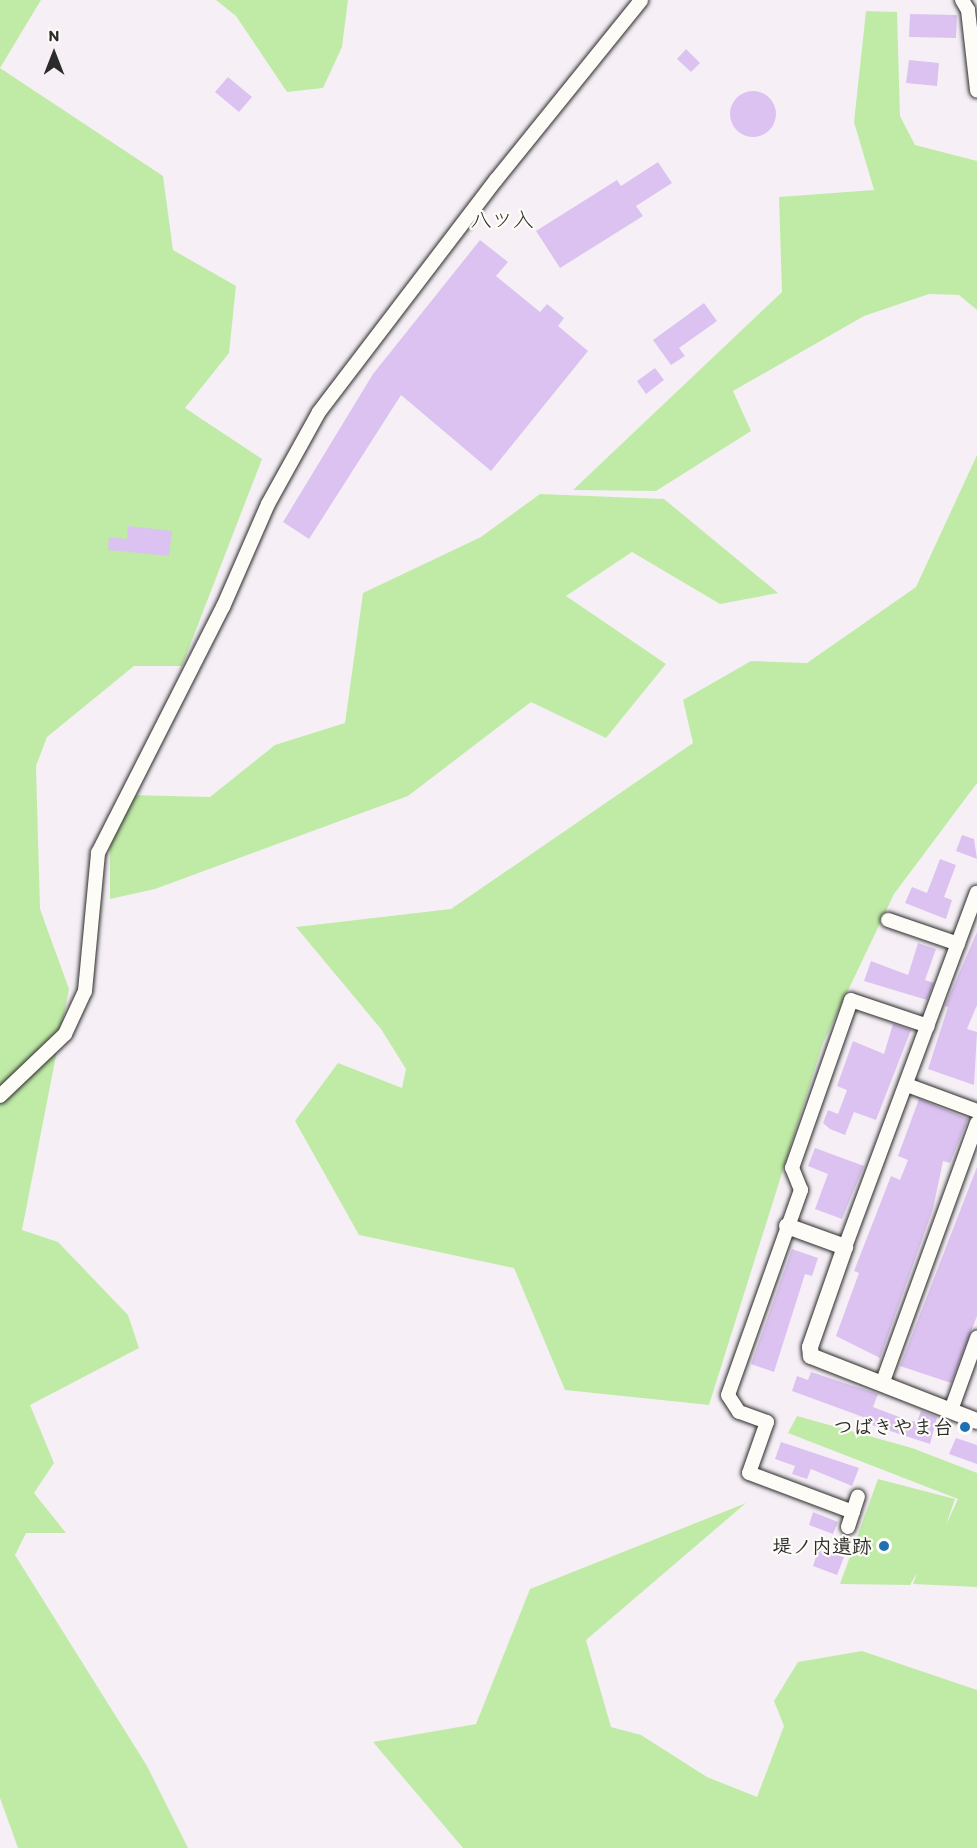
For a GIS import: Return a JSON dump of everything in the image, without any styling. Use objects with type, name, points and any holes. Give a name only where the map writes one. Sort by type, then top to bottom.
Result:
[{"type":"street","points":[[0,1096],[64,1034],[85,991],[98,853],[223,606],[268,504],[319,412],[496,180],[641,0]]},
{"type":"street","points":[[962,0],[968,10],[977,90]]},
{"type":"street","points":[[977,893],[845,1246],[810,1347],[811,1356],[977,1421]]},
{"type":"street","points":[[888,920],[958,944]]},
{"type":"street","points":[[853,1512],[749,1473],[767,1422],[739,1412],[728,1395],[801,1190],[792,1168],[851,1000],[928,1026]]},
{"type":"street","points":[[907,1085],[977,1111]]},
{"type":"street","points":[[882,1384],[977,1123]]},
{"type":"street","points":[[787,1226],[845,1246]]},
{"type":"street","points":[[951,1410],[977,1338]]},
{"type":"street","points":[[848,1527],[858,1497]]},
{"type":"green space","points":[[0,0],[41,0],[0,68]]},
{"type":"green space","points":[[216,0],[348,0],[342,47],[323,88],[287,92],[236,16]]},
{"type":"green space","points":[[866,11],[897,12],[900,116],[915,145],[977,161],[977,310],[959,295],[929,294],[864,316],[733,391],[751,431],[656,491],[573,490],[782,292],[779,197],[874,190],[854,122]]},
{"type":"green space","points":[[0,68],[163,176],[173,250],[236,286],[229,353],[185,408],[262,459],[182,666],[134,666],[47,737],[36,766],[40,909],[69,989],[22,1230],[58,1242],[128,1315],[139,1348],[30,1405],[54,1463],[34,1493],[66,1533],[26,1533],[15,1555],[147,1766],[188,1848],[18,1848],[0,1798]]},
{"type":"green space","points":[[977,455],[977,783],[894,894],[823,1043],[709,1405],[565,1390],[514,1268],[359,1235],[295,1121],[338,1063],[402,1088],[406,1069],[381,1029],[296,927],[451,909],[693,743],[683,700],[751,661],[807,663],[916,587]]},
{"type":"green space","points":[[540,494],[664,499],[778,593],[720,604],[632,552],[566,596],[666,664],[606,738],[531,702],[408,796],[155,889],[110,899],[110,839],[132,795],[210,797],[275,745],[345,723],[363,593],[481,537]]},
{"type":"green space","points":[[797,1416],[912,1448],[977,1473],[977,1587],[913,1584],[917,1573],[910,1585],[840,1584],[878,1479],[955,1499],[946,1525],[958,1499],[788,1433]]},
{"type":"green space","points":[[746,1503],[586,1640],[611,1727],[641,1735],[707,1777],[757,1797],[784,1726],[774,1701],[798,1662],[862,1651],[977,1690],[977,1848],[463,1848],[373,1742],[476,1724],[530,1589]]},
{"type":"building","points":[[910,14],[957,15],[956,38],[909,37]]},
{"type":"building","points":[[686,49],[700,63],[691,72],[677,59]]},
{"type":"building","points":[[909,60],[939,63],[937,86],[906,83]]},
{"type":"building","points":[[228,77],[252,97],[239,112],[215,92]]},
{"type":"building","points":[[753,91],[769,98],[776,114],[769,130],[753,137],[737,130],[730,114],[737,98]]},
{"type":"building","points":[[658,162],[672,183],[636,206],[643,216],[560,268],[536,231],[617,180],[621,186]]},
{"type":"building","points":[[480,240],[508,262],[496,276],[540,312],[547,304],[564,318],[558,326],[588,351],[491,471],[401,395],[309,539],[283,522],[373,374]]},
{"type":"building","points":[[704,303],[717,321],[679,348],[685,356],[671,365],[653,340]]},
{"type":"building","points":[[655,368],[664,380],[646,394],[637,381]]},
{"type":"building","points":[[128,526],[172,531],[169,556],[108,550],[109,537],[127,539]]},
{"type":"building","points":[[962,835],[974,839],[977,859],[956,851]]},
{"type":"building","points":[[940,859],[956,865],[944,897],[952,900],[946,919],[905,903],[912,887],[927,893]]},
{"type":"building","points":[[977,932],[977,1005],[967,1029],[977,1032],[974,1085],[928,1069],[948,1007],[945,1006]]},
{"type":"building","points":[[918,943],[936,949],[925,980],[934,983],[927,1000],[864,981],[871,961],[908,975]]},
{"type":"building","points":[[893,1024],[911,1030],[876,1120],[854,1112],[845,1135],[830,1129],[823,1123],[828,1110],[838,1114],[847,1090],[837,1086],[853,1041],[884,1054]]},
{"type":"building","points":[[919,1099],[968,1119],[950,1163],[943,1161],[933,1209],[880,1358],[836,1336],[859,1273],[854,1271],[891,1176],[900,1180],[908,1160],[898,1156]]},
{"type":"building","points":[[815,1148],[864,1166],[842,1219],[815,1209],[828,1174],[808,1166]]},
{"type":"building","points":[[977,1167],[977,1316],[951,1383],[900,1366]]},
{"type":"building","points":[[792,1249],[818,1258],[812,1276],[805,1274],[774,1372],[751,1364]]},
{"type":"building","points":[[811,1372],[878,1394],[873,1407],[907,1420],[917,1422],[921,1411],[937,1417],[930,1444],[872,1425],[874,1421],[792,1391],[797,1376],[808,1380]]},
{"type":"building","points":[[956,1438],[977,1445],[977,1464],[949,1454]]},
{"type":"building","points":[[781,1442],[859,1468],[852,1486],[811,1469],[807,1479],[792,1474],[795,1466],[775,1459]]},
{"type":"building","points":[[813,1512],[838,1522],[833,1534],[809,1525]]},
{"type":"building","points":[[819,1548],[844,1557],[837,1575],[813,1566]]},
{"type":"place","name":"つばきやま台","points":[[965,1427]]},
{"type":"place","name":"堤ノ内遺跡","points":[[884,1546]]},
{"type":"district","name":"八ツ入","points":[[502,220]]}]
